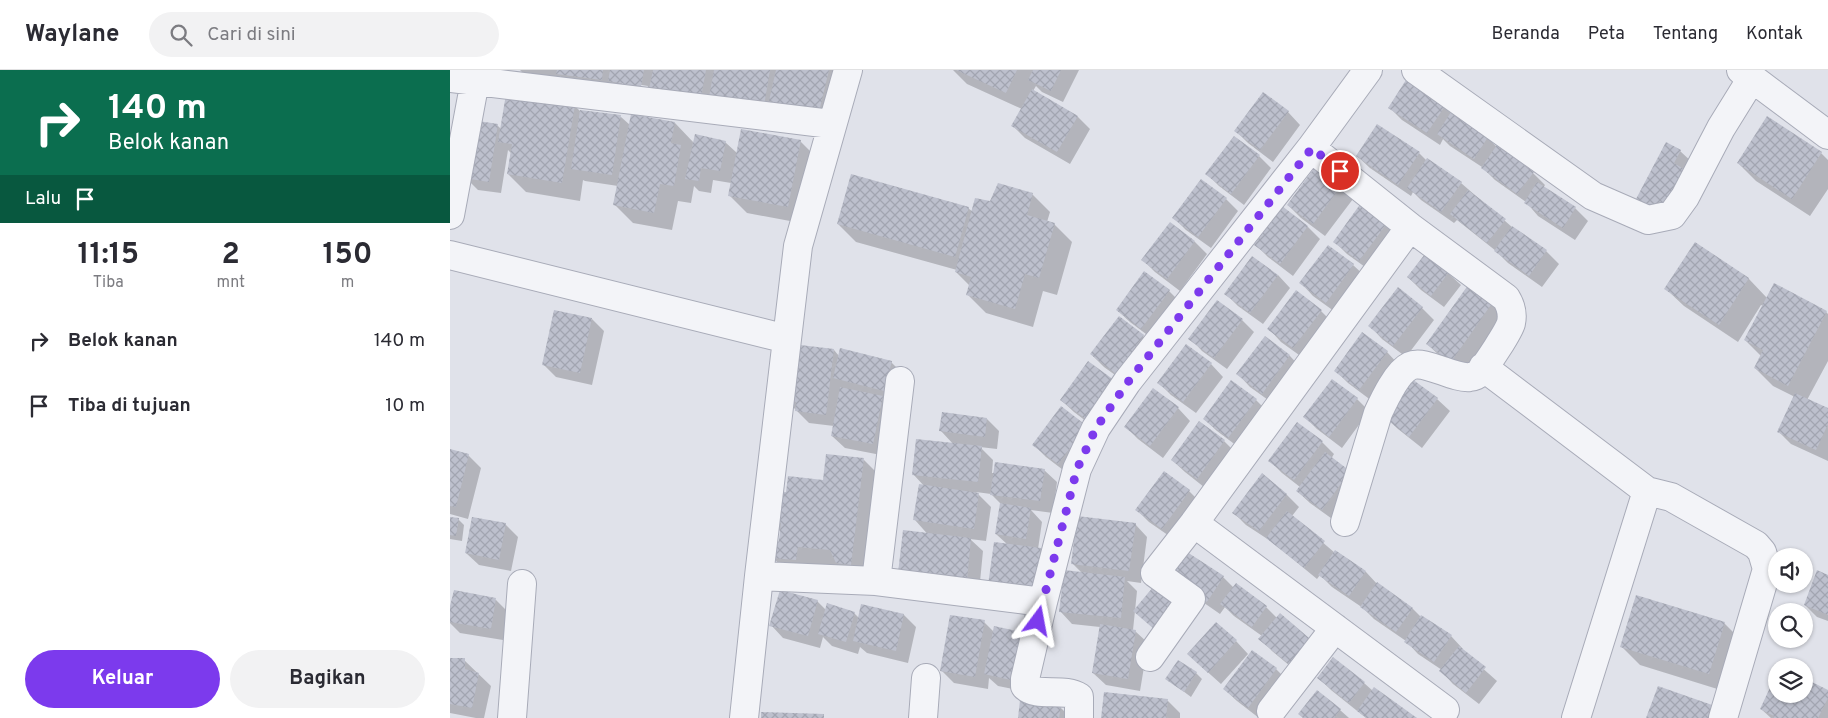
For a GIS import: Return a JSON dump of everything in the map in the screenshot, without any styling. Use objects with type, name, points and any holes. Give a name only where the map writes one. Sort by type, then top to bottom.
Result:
[{"type":"street","points":[[744,718],[798,246],[831,124],[848,70]]},
{"type":"street","points":[[1079,718],[1081,703],[1079,697],[1075,694],[1033,691],[1025,686],[1043,602],[1077,469],[1096,428],[1128,382],[1312,148],[1368,70]]},
{"type":"street","points":[[1416,70],[1593,196],[1648,220],[1672,215],[1685,197],[1721,128],[1746,74],[1828,135]]},
{"type":"street","points":[[450,215],[467,76],[831,124]]},
{"type":"street","points":[[1312,148],[1410,227],[1506,298],[1512,314],[1510,326],[1479,374],[1470,377],[1417,364],[1409,366],[1403,371],[1385,396],[1378,413],[1345,522]]},
{"type":"street","points":[[1150,657],[1191,599],[1155,573],[1194,523],[1410,227]]},
{"type":"street","points":[[450,255],[787,339]]},
{"type":"street","points":[[1483,367],[1647,491],[1671,498],[1756,545],[1762,552],[1768,569],[1723,718]]},
{"type":"street","points":[[876,581],[900,381]]},
{"type":"street","points":[[1576,718],[1647,491]]},
{"type":"street","points":[[1194,523],[1445,710]]},
{"type":"street","points":[[759,576],[876,581],[1043,602]]},
{"type":"street","points":[[512,718],[522,584]]},
{"type":"street","points":[[1271,711],[1335,628]]},
{"type":"street","points":[[923,718],[926,678]]},
{"type":"building","points":[[557,70],[603,70],[602,80],[556,74]]},
{"type":"building","points":[[610,70],[644,70],[641,87],[608,81]]},
{"type":"building","points":[[653,70],[706,70],[701,97],[649,89]]},
{"type":"building","points":[[714,70],[770,70],[764,106],[709,97]]},
{"type":"building","points":[[776,70],[829,70],[819,112],[769,101]]},
{"type":"building","points":[[956,70],[1017,70],[1006,93]]},
{"type":"building","points":[[1033,70],[1061,70],[1051,91],[1028,80]]},
{"type":"building","points":[[1406,80],[1445,106],[1427,133],[1388,108]]},
{"type":"building","points":[[1032,89],[1078,116],[1057,152],[1011,126]]},
{"type":"building","points":[[1263,92],[1289,111],[1260,150],[1234,131]]},
{"type":"building","points":[[506,94],[575,105],[562,183],[507,174],[512,144],[498,142]]},
{"type":"building","points":[[580,110],[621,115],[612,175],[571,169]]},
{"type":"building","points":[[1451,112],[1488,137],[1474,159],[1437,134]]},
{"type":"building","points":[[631,114],[675,122],[671,143],[681,145],[674,186],[660,184],[654,213],[613,205]]},
{"type":"building","points":[[1767,116],[1822,152],[1792,199],[1737,163]]},
{"type":"building","points":[[472,120],[498,124],[489,182],[464,178]]},
{"type":"building","points":[[1377,124],[1420,152],[1398,185],[1356,156]]},
{"type":"building","points":[[741,129],[801,140],[788,207],[728,196]]},
{"type":"building","points":[[695,134],[726,141],[720,171],[701,168],[699,181],[685,179]]},
{"type":"building","points":[[1234,136],[1260,155],[1231,194],[1205,174]]},
{"type":"building","points":[[1666,142],[1681,150],[1674,163],[1690,173],[1665,213],[1636,199]]},
{"type":"building","points":[[1497,145],[1534,172],[1517,194],[1481,168]]},
{"type":"building","points":[[1427,158],[1462,182],[1441,212],[1407,188]]},
{"type":"building","points":[[1315,167],[1341,186],[1313,224],[1287,205]]},
{"type":"building","points":[[851,174],[969,207],[955,257],[837,224]]},
{"type":"building","points":[[1201,179],[1227,198],[1198,237],[1172,218]]},
{"type":"building","points":[[1537,182],[1576,207],[1563,228],[1524,203]]},
{"type":"building","points":[[998,183],[1033,193],[1027,215],[1055,223],[1039,278],[1025,274],[1015,309],[966,295],[971,277],[955,272],[975,198],[990,201]]},
{"type":"building","points":[[1468,190],[1506,219],[1487,243],[1450,214]]},
{"type":"building","points":[[1361,203],[1388,222],[1359,261],[1333,242]]},
{"type":"building","points":[[1282,206],[1308,226],[1280,264],[1254,245]]},
{"type":"building","points":[[1170,222],[1195,241],[1167,279],[1141,260]]},
{"type":"building","points":[[1512,226],[1547,250],[1529,276],[1494,251]]},
{"type":"building","points":[[1695,242],[1749,278],[1719,325],[1664,289]]},
{"type":"building","points":[[1328,245],[1354,264],[1326,303],[1299,283]]},
{"type":"building","points":[[1425,254],[1449,272],[1431,296],[1407,277]]},
{"type":"building","points":[[1252,256],[1278,275],[1250,313],[1224,294]]},
{"type":"building","points":[[1144,271],[1170,290],[1141,329],[1116,310]]},
{"type":"building","points":[[1471,281],[1495,299],[1451,362],[1426,344]]},
{"type":"building","points":[[1774,283],[1827,311],[1788,386],[1754,368],[1763,350],[1744,340]]},
{"type":"building","points":[[1398,287],[1423,307],[1393,346],[1368,326]]},
{"type":"building","points":[[1296,290],[1322,310],[1293,348],[1267,329]]},
{"type":"building","points":[[1217,300],[1243,319],[1214,358],[1188,339]]},
{"type":"building","points":[[554,310],[592,318],[580,373],[542,365]]},
{"type":"building","points":[[1119,316],[1144,335],[1116,374],[1090,354]]},
{"type":"building","points":[[1362,332],[1388,351],[1359,390],[1334,371]]},
{"type":"building","points":[[1265,336],[1290,355],[1262,394],[1236,374]]},
{"type":"building","points":[[792,344],[834,349],[826,415],[795,411],[796,402],[785,400]]},
{"type":"building","points":[[1186,344],[1212,363],[1183,402],[1157,383]]},
{"type":"building","points":[[840,348],[892,361],[884,391],[833,378]]},
{"type":"building","points":[[1088,361],[1114,380],[1086,419],[1060,400]]},
{"type":"building","points":[[1332,379],[1358,398],[1329,437],[1303,417]]},
{"type":"building","points":[[1412,379],[1438,398],[1409,437],[1384,417]]},
{"type":"building","points":[[1231,380],[1257,399],[1228,438],[1203,419]]},
{"type":"building","points":[[840,387],[883,396],[873,444],[831,436]]},
{"type":"building","points":[[1153,388],[1179,407],[1150,446],[1124,427]]},
{"type":"building","points":[[1795,393],[1828,408],[1828,424],[1816,450],[1777,432]]},
{"type":"building","points":[[1061,406],[1087,426],[1058,464],[1032,445]]},
{"type":"building","points":[[942,412],[987,418],[985,437],[939,431]]},
{"type":"building","points":[[1199,421],[1225,440],[1197,479],[1171,460]]},
{"type":"building","points":[[1297,422],[1323,441],[1294,480],[1268,461]]},
{"type":"building","points":[[916,439],[982,446],[978,482],[912,475]]},
{"type":"building","points":[[450,449],[469,454],[456,507],[450,506]]},
{"type":"building","points":[[1325,452],[1350,471],[1322,510],[1296,491]]},
{"type":"building","points":[[826,454],[864,458],[851,565],[836,563],[830,550],[798,547],[796,560],[772,558],[779,540],[781,523],[770,522],[774,491],[786,492],[788,476],[823,480]]},
{"type":"building","points":[[995,462],[1045,469],[1040,501],[990,495]]},
{"type":"building","points":[[1164,471],[1190,490],[1162,529],[1135,510]]},
{"type":"building","points":[[1262,473],[1287,494],[1259,531],[1232,513]]},
{"type":"building","points":[[919,484],[979,493],[974,529],[913,520]]},
{"type":"building","points":[[1000,503],[1031,508],[1026,539],[995,534]]},
{"type":"building","points":[[1287,511],[1325,541],[1304,568],[1266,538]]},
{"type":"building","points":[[1077,516],[1136,523],[1129,571],[1071,564]]},
{"type":"building","points":[[450,517],[459,518],[456,536],[450,535]]},
{"type":"building","points":[[472,517],[506,523],[499,560],[465,553]]},
{"type":"building","points":[[903,530],[971,538],[967,580],[898,573]]},
{"type":"building","points":[[994,542],[1041,548],[1036,591],[988,585]]},
{"type":"building","points":[[1335,550],[1366,571],[1349,596],[1318,575]]},
{"type":"building","points":[[1187,552],[1224,576],[1207,602],[1170,577]]},
{"type":"building","points":[[1064,570],[1125,577],[1121,618],[1059,612]]},
{"type":"building","points":[[1817,570],[1828,575],[1828,615],[1813,609],[1813,603],[1805,603],[1808,593],[1813,593],[1813,581]]},
{"type":"building","points":[[1377,582],[1413,608],[1396,632],[1360,607]]},
{"type":"building","points":[[1236,583],[1267,606],[1252,627],[1220,604]]},
{"type":"building","points":[[1154,586],[1176,604],[1155,630],[1133,611]]},
{"type":"building","points":[[454,590],[496,598],[491,629],[450,622],[450,606]]},
{"type":"building","points":[[780,590],[818,600],[808,636],[769,626]]},
{"type":"building","points":[[1636,595],[1725,622],[1709,674],[1620,647]]},
{"type":"building","points":[[827,603],[855,612],[846,642],[818,634]]},
{"type":"building","points":[[861,604],[904,614],[896,651],[853,641]]},
{"type":"building","points":[[1280,613],[1316,644],[1295,669],[1258,639]]},
{"type":"building","points":[[950,615],[985,620],[975,677],[940,671]]},
{"type":"building","points":[[1421,615],[1452,635],[1434,662],[1404,642]]},
{"type":"building","points":[[1216,622],[1237,640],[1208,673],[1187,654]]},
{"type":"building","points":[[1100,624],[1136,630],[1128,679],[1092,673]]},
{"type":"building","points":[[994,626],[1021,632],[1011,680],[984,674]]},
{"type":"building","points":[[1459,646],[1486,667],[1466,693],[1439,671]]},
{"type":"building","points":[[1252,650],[1277,668],[1248,708],[1223,689]]},
{"type":"building","points":[[1333,657],[1365,682],[1349,703],[1317,678]]},
{"type":"building","points":[[450,658],[465,658],[465,669],[479,673],[472,708],[450,704]]},
{"type":"building","points":[[1178,660],[1197,672],[1184,692],[1165,679]]},
{"type":"building","points":[[1813,682],[1828,690],[1828,698],[1818,718],[1773,718],[1774,716],[1760,709],[1768,692],[1768,703],[1813,703]]},
{"type":"building","points":[[1658,686],[1715,706],[1711,718],[1646,718]]},
{"type":"building","points":[[1374,687],[1417,718],[1367,718],[1357,711]]},
{"type":"building","points":[[1317,690],[1341,709],[1334,718],[1303,718],[1298,714]]},
{"type":"building","points":[[1104,692],[1168,699],[1166,718],[1101,718]]},
{"type":"building","points":[[1020,700],[1061,706],[1059,718],[1018,718]]},
{"type":"building","points":[[761,712],[824,714],[824,718],[761,718]]},
{"type":"route","points":[[1038,621],[1077,469],[1096,428],[1128,382],[1312,148],[1340,171]]}]
